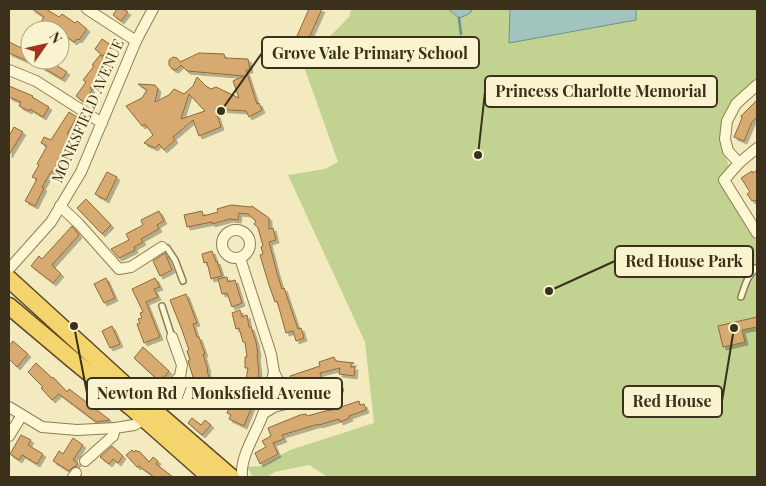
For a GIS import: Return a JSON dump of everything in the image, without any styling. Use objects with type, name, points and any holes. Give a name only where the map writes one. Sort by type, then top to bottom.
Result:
[{"type":"highway","points":[[9,279],[148,414]]},
{"type":"highway","points":[[9,306],[73,360],[148,414],[221,474]]},
{"type":"street","points":[[87,9],[136,41]]},
{"type":"street","name":"MONKSFIELD AVENUE","points":[[9,269],[51,222],[81,172],[136,41],[152,9]]},
{"type":"street","points":[[9,70],[36,81],[102,123]]},
{"type":"street","points":[[739,163],[728,151],[725,139],[727,121],[736,104],[757,85]]},
{"type":"street","points":[[757,148],[739,163],[724,180],[757,233]]},
{"type":"street","points":[[60,206],[80,224],[120,269],[131,267],[162,247]]},
{"type":"street","points":[[240,258],[271,354],[274,372],[289,403]]},
{"type":"street","points":[[9,297],[65,345],[73,360]]},
{"type":"street","points":[[9,407],[42,427],[76,430],[134,426],[148,414],[180,376],[182,365],[172,337]]},
{"type":"street","points":[[242,477],[245,456],[264,413],[274,372]]},
{"type":"street","points":[[264,413],[274,407],[338,390]]},
{"type":"street","points":[[9,436],[22,415]]},
{"type":"street","points":[[85,461],[113,436],[115,428]]},
{"type":"street","points":[[221,474],[237,464],[245,456]]},
{"type":"lane","points":[[162,247],[167,248],[175,260],[183,281]]},
{"type":"lane","points":[[725,269],[757,268]]},
{"type":"lane","points":[[741,298],[747,279],[757,268]]},
{"type":"lane","points":[[162,306],[172,337]]},
{"type":"green space","points":[[351,9],[757,9],[757,80],[733,99],[723,115],[720,139],[730,169],[721,182],[757,240],[757,477],[328,477],[309,465],[275,472],[267,477],[253,477],[247,467],[261,466],[290,450],[374,423],[365,342],[288,175],[325,169],[338,162],[303,64],[350,16]]},
{"type":"water","points":[[448,9],[472,9],[467,15],[459,18]]},
{"type":"water","points":[[510,9],[636,9],[636,20],[509,43]]},
{"type":"building","points":[[32,9],[46,9],[59,17],[62,14],[75,23],[77,21],[87,29],[79,40],[77,39],[74,42],[70,39],[70,20],[42,20],[44,17]]},
{"type":"building","points":[[117,9],[123,9],[128,12],[121,21],[113,15]]},
{"type":"building","points":[[309,9],[322,9],[308,40],[297,36]]},
{"type":"building","points":[[102,39],[111,45],[103,56],[95,49]]},
{"type":"building","points":[[9,42],[20,47],[20,58],[9,53]]},
{"type":"building","points":[[199,53],[224,54],[225,58],[248,59],[250,70],[246,70],[257,104],[259,103],[262,110],[249,117],[246,111],[215,109],[221,127],[199,136],[193,120],[173,137],[175,140],[164,150],[159,144],[155,148],[144,143],[153,135],[145,124],[142,126],[126,106],[142,98],[147,90],[138,84],[155,85],[158,89],[155,102],[169,95],[174,89],[184,94],[193,86],[197,77],[211,89],[216,87],[239,98],[233,81],[244,76],[187,71],[181,65],[176,70],[172,69],[169,65],[169,60],[173,57],[177,58],[180,62]],"holes":[[[189,94],[205,111],[181,119]]]},
{"type":"building","points":[[100,55],[108,61],[98,75],[100,76],[90,88],[92,90],[84,102],[76,96],[86,82],[83,80]]},
{"type":"building","points":[[47,70],[64,70],[67,72],[62,79]]},
{"type":"building","points":[[9,86],[33,96],[49,107],[43,117],[30,109],[29,111],[19,106],[21,102],[9,97]]},
{"type":"building","points":[[757,100],[757,117],[752,122],[744,141],[734,137],[742,118],[741,116]]},
{"type":"building","points":[[69,112],[77,117],[67,134],[70,136],[64,147],[66,149],[42,187],[44,188],[35,206],[25,201],[37,179],[32,177],[47,146],[41,143],[44,137],[51,140]]},
{"type":"building","points":[[14,127],[23,132],[9,155],[9,136]]},
{"type":"building","points":[[757,170],[757,203],[755,200],[752,201],[747,194],[750,192],[741,178]]},
{"type":"building","points":[[107,172],[117,177],[106,200],[95,194]]},
{"type":"building","points":[[86,199],[111,225],[102,234],[77,208]]},
{"type":"building","points":[[231,205],[252,206],[269,218],[269,229],[273,228],[276,240],[269,242],[277,273],[298,329],[301,328],[304,338],[296,341],[293,331],[286,333],[277,301],[275,302],[260,255],[263,254],[261,247],[263,246],[258,228],[254,224],[256,221],[248,214],[239,213],[238,220],[230,219],[212,224],[212,222],[187,227],[184,215],[202,211],[203,216],[218,212],[217,209]]},
{"type":"building","points":[[159,211],[164,221],[157,225],[159,229],[141,239],[143,242],[134,247],[135,250],[119,258],[111,249],[129,240],[126,234],[143,225],[141,220]]},
{"type":"building","points":[[72,226],[79,235],[52,265],[61,274],[53,283],[31,266],[39,256],[42,259]]},
{"type":"building","points":[[212,251],[222,276],[211,279],[207,262],[204,263],[202,254]]},
{"type":"building","points":[[165,253],[172,270],[160,276],[153,261]]},
{"type":"building","points":[[227,277],[228,282],[235,280],[242,303],[232,307],[227,293],[222,294],[218,279]]},
{"type":"building","points":[[106,278],[115,298],[104,303],[94,284]]},
{"type":"building","points":[[155,278],[160,287],[154,289],[158,297],[146,302],[160,337],[144,343],[137,324],[140,323],[138,319],[142,318],[140,313],[143,312],[132,289]]},
{"type":"building","points":[[186,294],[197,323],[193,324],[205,354],[203,354],[212,385],[200,392],[199,389],[197,390],[188,361],[190,360],[187,351],[189,350],[170,300]]},
{"type":"building","points":[[240,310],[242,317],[247,315],[249,327],[251,327],[256,342],[259,373],[254,401],[244,426],[229,419],[231,415],[227,413],[231,404],[238,408],[243,397],[248,368],[245,368],[245,357],[247,357],[245,342],[243,342],[239,328],[236,329],[232,313]]},
{"type":"building","points":[[757,317],[757,327],[742,330],[745,342],[723,347],[718,326]]},
{"type":"building","points":[[112,326],[120,344],[110,348],[102,331]]},
{"type":"building","points":[[13,341],[28,354],[17,367],[9,359],[9,346]]},
{"type":"building","points":[[143,347],[169,371],[160,382],[134,358]]},
{"type":"building","points":[[334,357],[336,361],[354,363],[351,364],[351,367],[355,367],[354,376],[339,374],[340,368],[320,373],[322,380],[294,389],[290,376],[320,366],[319,362]]},
{"type":"building","points":[[36,363],[67,392],[69,389],[110,420],[96,422],[59,394],[52,400],[41,388],[43,387],[28,372]]},
{"type":"building","points":[[359,401],[360,405],[364,404],[366,410],[349,416],[350,418],[340,422],[339,419],[319,424],[282,435],[284,439],[273,443],[278,454],[260,464],[255,453],[266,447],[262,441],[271,436],[268,428],[300,415],[306,414],[307,416],[329,411]]},
{"type":"building","points":[[192,418],[201,425],[205,420],[211,425],[202,435],[188,423]]},
{"type":"building","points":[[21,435],[31,440],[28,445],[43,454],[37,464],[22,455],[19,460],[10,454]]},
{"type":"building","points":[[73,438],[83,445],[73,460],[78,463],[69,471],[53,461],[59,451],[63,454]]},
{"type":"building","points":[[112,446],[123,456],[118,463],[113,459],[109,464],[100,457]]},
{"type":"building","points":[[132,450],[134,452],[136,450],[139,451],[149,462],[153,457],[158,461],[156,464],[173,477],[154,477],[139,466],[137,467],[126,455]]},
{"type":"waterway","points":[[459,18],[461,34]]},
{"type":"place","name":"Grove Vale Primary School","points":[[221,111]]},
{"type":"place","name":"Princess Charlotte Memorial","points":[[478,155]]},
{"type":"place","name":"Red House Park","points":[[549,291]]},
{"type":"place","name":"Newton Rd / Monksfield Avenue","points":[[74,326]]},
{"type":"place","name":"Red House","points":[[734,328]]}]
